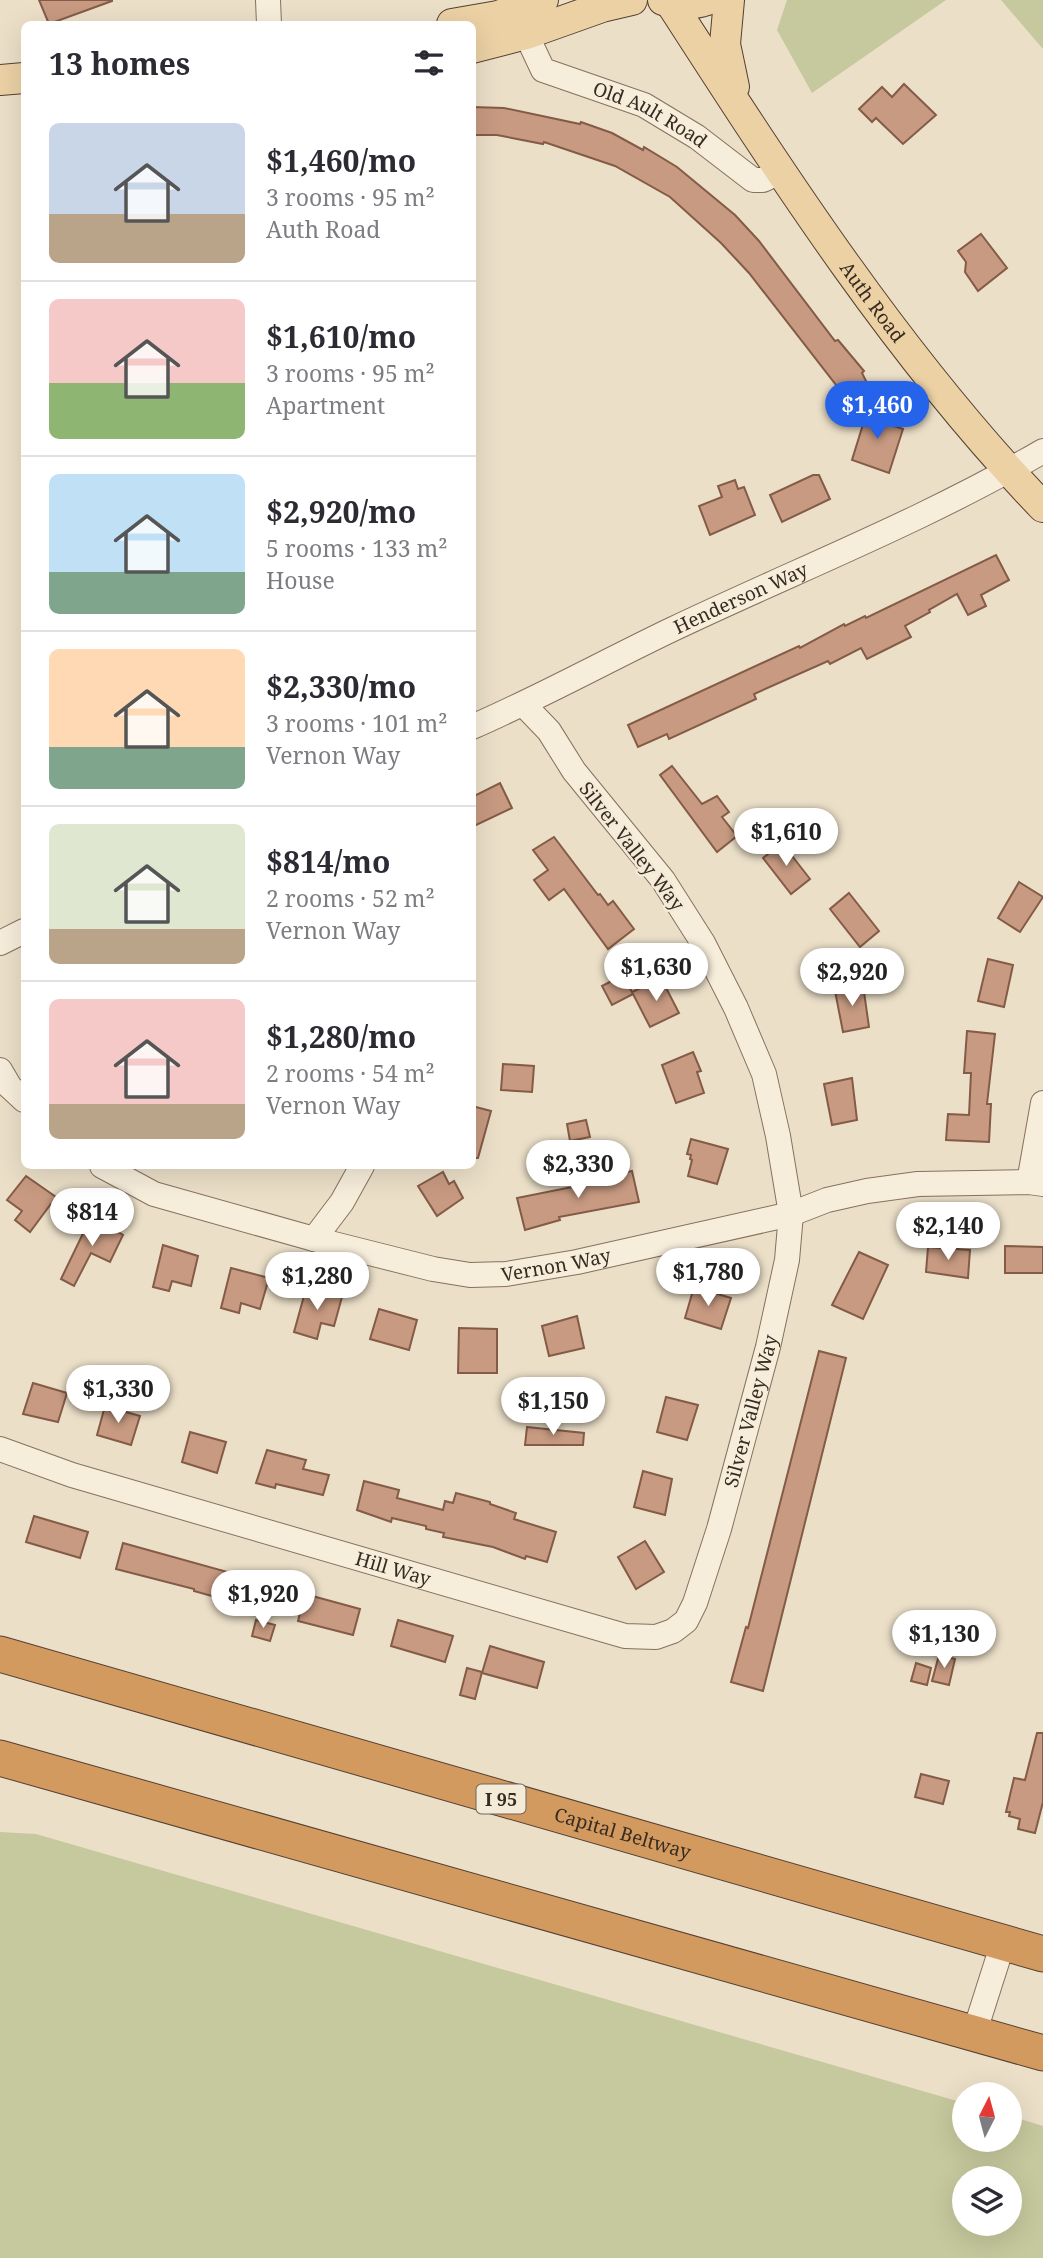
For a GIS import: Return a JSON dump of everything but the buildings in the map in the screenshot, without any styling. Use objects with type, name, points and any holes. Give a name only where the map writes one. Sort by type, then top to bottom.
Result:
[{"type":"highway","name":"Capital Beltway","points":[[0,1654],[1043,1954]]},
{"type":"highway","points":[[0,1758],[1043,2053]]},
{"type":"highway","points":[[0,1778],[220,1820]]},
{"type":"main road","points":[[469,21],[498,16],[543,0]]},
{"type":"main road","points":[[476,47],[632,0]]},
{"type":"main road","points":[[667,1],[696,4],[707,0]]},
{"type":"main road","name":"Auth Road","points":[[729,0],[725,44],[730,78],[746,117]]},
{"type":"main road","name":"Auth Road","points":[[667,1],[817,225],[876,306],[944,394],[1043,507]]},
{"type":"main road","points":[[0,80],[21,78]]},
{"type":"street","points":[[268,0],[269,21]]},
{"type":"street","name":"Old Ault Road","points":[[526,34],[538,63],[550,75],[600,88],[644,105],[697,137],[753,180],[763,180],[782,172]]},
{"type":"street","name":"Henderson Way","points":[[476,725],[524,705],[672,629],[915,518],[1043,451]]},
{"type":"street","name":"Silver Valley Way","points":[[524,705],[549,731],[574,771],[663,880],[703,943],[736,1008],[764,1074],[779,1136],[791,1214],[787,1260],[768,1347],[719,1530],[695,1603]]},
{"type":"street","points":[[0,943],[21,933]]},
{"type":"street","points":[[0,1070],[10,1087],[21,1097]]},
{"type":"street","points":[[1036,1183],[1043,1103]]},
{"type":"street","name":"Vernon Way","points":[[108,1169],[154,1194],[314,1239],[433,1269],[470,1275],[506,1274],[577,1262],[791,1214],[827,1200],[867,1191],[918,1184],[1036,1183]]},
{"type":"street","points":[[314,1239],[342,1202],[360,1169]]},
{"type":"street","name":"Hill Way","points":[[0,1449],[85,1479],[625,1636],[656,1637],[673,1631],[685,1621],[695,1603]]},
{"type":"street","points":[[974,2034],[1003,1943]]},
{"type":"green space","points":[[787,0],[946,0],[812,93],[777,30]]},
{"type":"green space","points":[[1001,0],[1043,0],[1043,49]]},
{"type":"green space","points":[[0,1832],[36,1834],[952,2100],[952,2152],[1022,2152],[1022,2120],[1043,2126],[1043,2258],[0,2258]]}]
